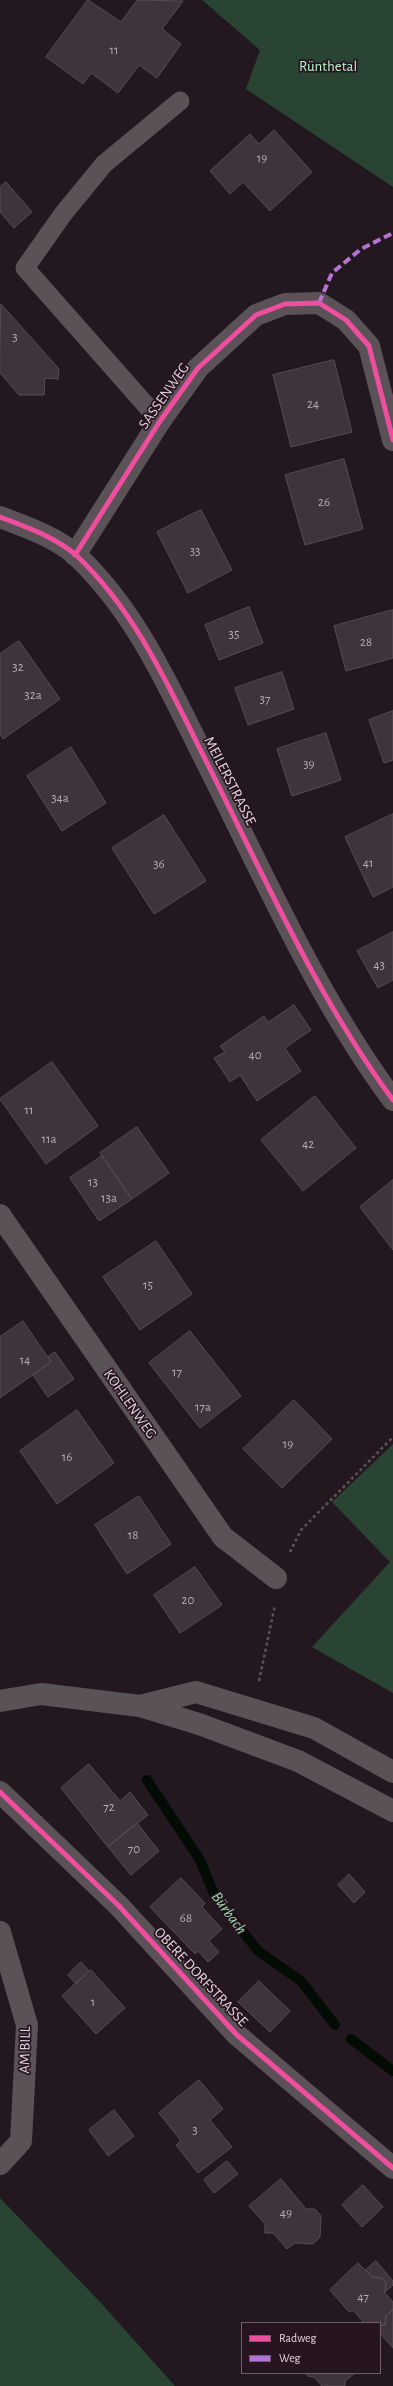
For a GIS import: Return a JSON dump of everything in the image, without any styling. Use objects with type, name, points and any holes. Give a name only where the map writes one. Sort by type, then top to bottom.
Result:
[{"type":"street","name":"SASSENWEG","points":[[76,555],[160,421],[198,368],[256,315],[285,304],[319,303],[346,320],[369,346],[393,440]]},
{"type":"street","name":"MEILERSTRASSE","points":[[0,517],[38,532],[76,555],[120,602],[154,658],[327,1000],[393,1100]]},
{"type":"street","name":"KOHLENWEG","points":[[0,1215],[223,1537],[276,1578]]},
{"type":"street","points":[[140,1706],[196,1692],[314,1728],[393,1772]]},
{"type":"street","points":[[0,1701],[41,1694],[140,1706],[199,1724],[298,1762],[393,1812]]},
{"type":"street","name":"OBERE DORFSTRASSE","points":[[0,1792],[119,1906],[237,2035],[393,2168]]},
{"type":"street","name":"AM BILL","points":[[0,1932],[27,2025],[21,2141],[0,2164]]},
{"type":"lane","points":[[160,421],[25,268],[63,214],[104,164],[180,101]]},
{"type":"path","points":[[301,1530],[393,1437]]},
{"type":"path","points":[[252,1709],[275,1610]]},
{"type":"green space","name":"Rünthetal","points":[[202,0],[393,0],[393,187],[246,89],[260,50]]},
{"type":"green space","points":[[393,1444],[393,1693],[312,1647],[390,1562],[332,1502]]},
{"type":"green space","points":[[0,2198],[101,2303],[175,2386],[0,2386]]},
{"type":"building","points":[[88,0],[121,22],[137,0],[183,1],[162,29],[181,44],[157,78],[139,65],[118,93],[91,73],[83,84],[46,57]]},
{"type":"building","points":[[274,130],[312,172],[270,211],[243,182],[230,194],[210,171],[250,134],[259,144]]},
{"type":"building","points":[[6,182],[32,212],[14,228],[0,212],[0,187]]},
{"type":"building","points":[[1,304],[59,369],[58,379],[45,378],[44,395],[19,395],[0,373]]},
{"type":"building","points":[[334,360],[352,432],[291,447],[273,375]]},
{"type":"building","points":[[344,459],[363,529],[305,545],[285,475]]},
{"type":"building","points":[[201,510],[232,570],[188,593],[157,532]]},
{"type":"building","points":[[249,607],[263,643],[219,660],[205,625]]},
{"type":"building","points":[[393,610],[393,658],[346,671],[334,626]]},
{"type":"building","points":[[19,641],[60,699],[3,739],[0,734],[0,654]]},
{"type":"building","points":[[282,672],[294,709],[248,725],[235,688]]},
{"type":"building","points":[[393,711],[393,760],[384,763],[369,720]]},
{"type":"building","points":[[326,733],[341,780],[292,796],[277,749]]},
{"type":"building","points":[[71,747],[106,803],[62,831],[27,776]]},
{"type":"building","points":[[393,814],[393,887],[373,897],[345,837]]},
{"type":"building","points":[[164,815],[206,881],[154,914],[112,848]]},
{"type":"building","points":[[393,932],[393,980],[378,988],[357,951]]},
{"type":"building","points":[[294,1005],[311,1030],[285,1048],[301,1071],[257,1101],[240,1075],[230,1082],[214,1058],[225,1052],[220,1046],[264,1016],[268,1022]]},
{"type":"building","points":[[52,1062],[98,1126],[46,1164],[0,1099]]},
{"type":"building","points":[[315,1096],[356,1148],[303,1191],[261,1140]]},
{"type":"building","points":[[137,1127],[169,1173],[132,1199],[100,1153]]},
{"type":"building","points":[[102,1156],[132,1199],[99,1221],[70,1178]]},
{"type":"building","points":[[393,1180],[393,1250],[360,1207]]},
{"type":"building","points":[[156,1241],[192,1294],[140,1330],[103,1277]]},
{"type":"building","points":[[23,1321],[51,1362],[0,1398],[0,1337]]},
{"type":"building","points":[[190,1331],[241,1396],[200,1428],[149,1363]]},
{"type":"building","points":[[55,1352],[74,1379],[48,1397],[33,1375],[51,1362],[48,1357]]},
{"type":"building","points":[[294,1400],[332,1439],[282,1488],[243,1449]]},
{"type":"building","points":[[77,1410],[114,1463],[57,1504],[20,1451]]},
{"type":"building","points":[[139,1496],[171,1544],[127,1574],[95,1525]]},
{"type":"building","points":[[195,1567],[222,1605],[180,1633],[154,1595]]},
{"type":"building","points":[[89,1764],[120,1801],[130,1792],[148,1815],[108,1847],[61,1788]]},
{"type":"building","points":[[137,1823],[159,1851],[131,1875],[108,1847]]},
{"type":"building","points":[[349,1874],[365,1892],[354,1903],[338,1885]]},
{"type":"building","points":[[181,1878],[205,1903],[202,1907],[222,1929],[209,1941],[219,1952],[208,1962],[198,1951],[195,1954],[150,1907]]},
{"type":"building","points":[[81,1962],[89,1971],[76,1984],[68,1975]]},
{"type":"building","points":[[91,1970],[125,2008],[96,2034],[62,1996]]},
{"type":"building","points":[[259,1981],[290,2011],[270,2032],[238,2002]]},
{"type":"building","points":[[199,2080],[223,2109],[210,2120],[232,2147],[198,2173],[176,2145],[181,2141],[159,2113]]},
{"type":"building","points":[[114,2110],[134,2136],[108,2156],[89,2130]]},
{"type":"building","points":[[227,2161],[238,2174],[214,2193],[204,2180]]},
{"type":"building","points":[[281,2179],[306,2209],[315,2209],[321,2216],[320,2237],[313,2244],[295,2243],[287,2249],[273,2233],[265,2233],[265,2224],[249,2206]]},
{"type":"building","points":[[363,2185],[383,2207],[362,2227],[342,2205]]},
{"type":"building","points":[[376,2261],[393,2281],[393,2285],[385,2292],[386,2283],[382,2278],[372,2277],[366,2270]]},
{"type":"building","points":[[358,2263],[372,2277],[382,2278],[386,2283],[385,2293],[393,2302],[393,2310],[386,2316],[385,2325],[381,2325],[381,2322],[363,2322],[354,2311],[348,2311],[330,2290]]},
{"type":"building","points":[[393,2310],[393,2348],[381,2334],[381,2325],[385,2325],[386,2316]]},
{"type":"building","points":[[306,2374],[354,2374],[345,2381],[345,2386],[322,2386],[314,2377]]},
{"type":"waterway","name":"Bürbach","points":[[147,1780],[200,1860],[215,1896],[258,1951],[301,1981],[335,2025]]},
{"type":"waterway","name":"Bürbach","points":[[351,2039],[393,2071]]},
{"type":"marked path","points":[[319,303],[332,273],[361,249],[393,233]]},
{"type":"cycle path","points":[[75,555],[160,421],[198,368],[256,315],[285,304],[319,303],[346,320],[369,346],[393,440]]},
{"type":"cycle path","points":[[0,517],[40,533],[69,549],[98,577],[133,624],[176,700],[290,931],[314,975],[365,1060],[393,1100]]},
{"type":"cycle path","points":[[0,1792],[119,1906],[237,2035],[393,2168]]}]
